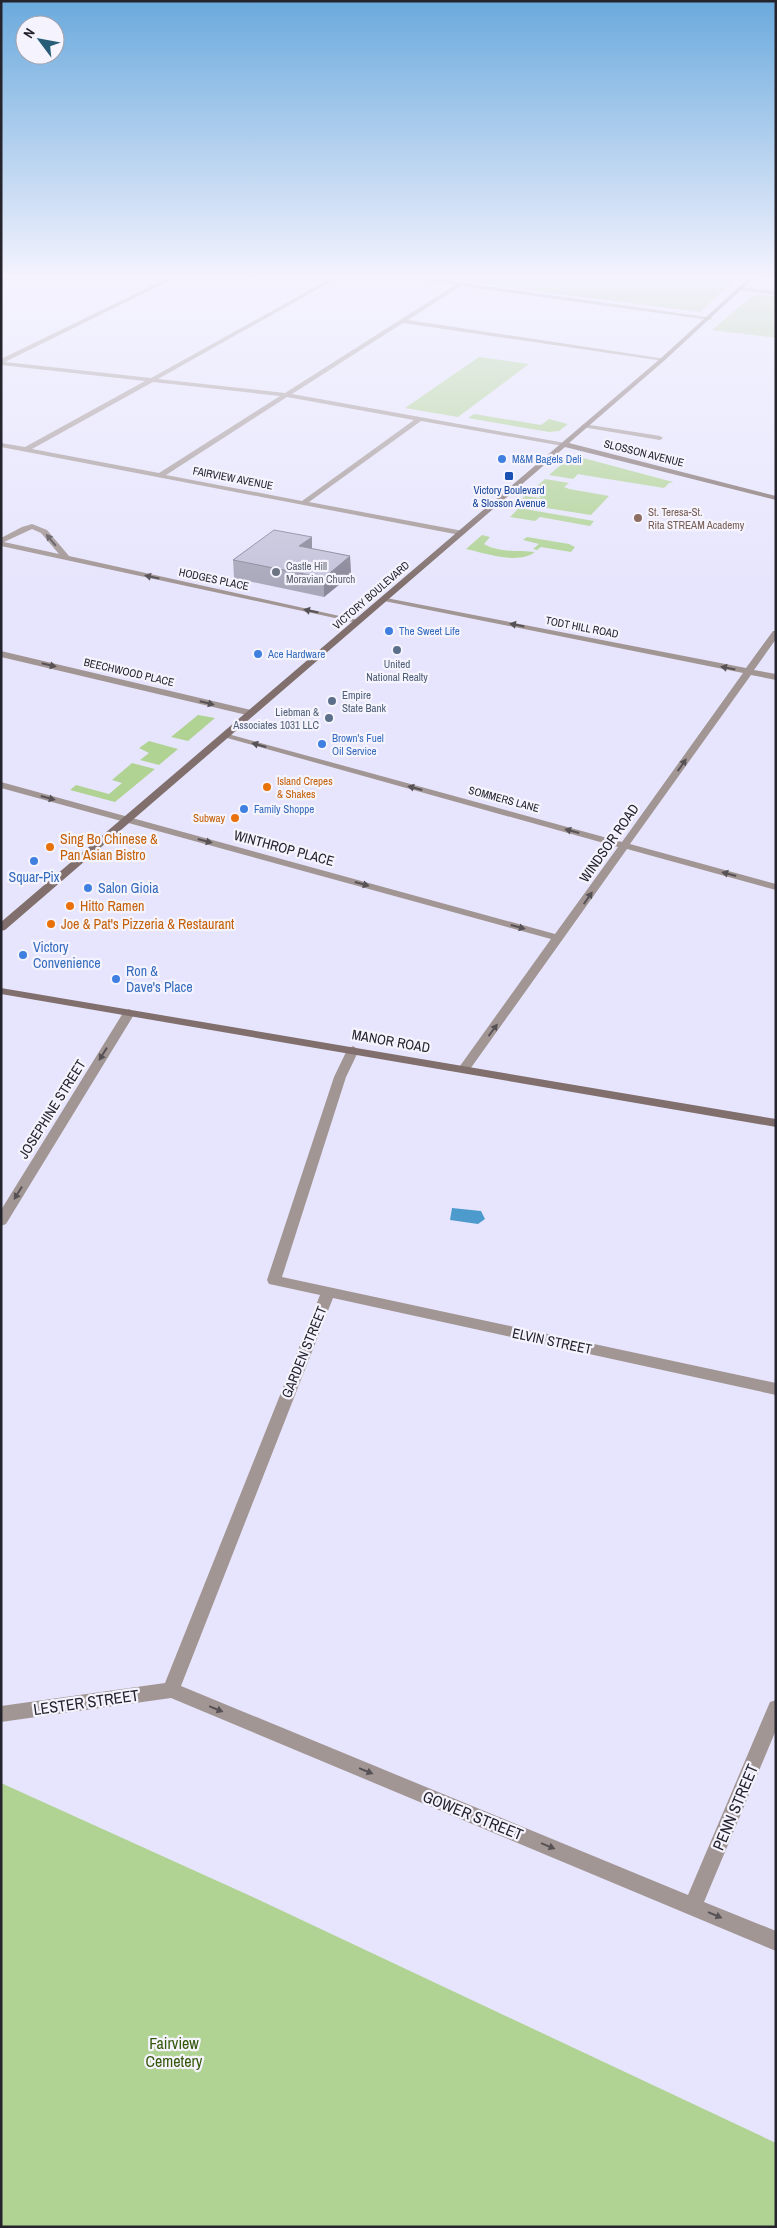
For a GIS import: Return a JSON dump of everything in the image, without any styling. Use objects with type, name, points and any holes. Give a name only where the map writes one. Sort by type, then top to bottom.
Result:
[{"type":"main road","name":"VICTORY BOULEVARD","points":[[1,928],[638,380]]},
{"type":"main road","name":"SLOSSON AVENUE","points":[[563,444],[776,498]]},
{"type":"main road","name":"MANOR ROAD","points":[[1,990],[776,1123]]},
{"type":"street","name":"SLOSSON AVENUE","points":[[151,380],[286,395],[563,444]]},
{"type":"street","points":[[25,450],[151,380]]},
{"type":"street","points":[[159,476],[310,380]]},
{"type":"street","points":[[303,503],[420,418]]},
{"type":"street","points":[[584,426],[660,438]]},
{"type":"street","name":"FAIRVIEW AVENUE","points":[[1,446],[460,533]]},
{"type":"street","points":[[1,542],[23,528],[33,526],[42,530],[66,558]]},
{"type":"street","name":"HODGES PLACE","points":[[1,542],[358,622]]},
{"type":"street","name":"TODT HILL ROAD","points":[[384,599],[776,677]]},
{"type":"street","name":"WINDSOR ROAD","points":[[464,1069],[776,632]]},
{"type":"street","name":"BEECHWOOD PLACE","points":[[1,654],[251,713]]},
{"type":"street","name":"SOMMERS LANE","points":[[225,736],[776,887]]},
{"type":"street","name":"WINTHROP PLACE","points":[[1,785],[559,938]]},
{"type":"street","name":"JOSEPHINE STREET","points":[[1,1221],[129,1013]]},
{"type":"street","name":"GARDEN STREET","points":[[171,1690],[328,1293],[274,1280],[340,1077],[353,1050]]},
{"type":"street","name":"ELVIN STREET","points":[[328,1293],[776,1389]]},
{"type":"street","name":"LESTER STREET","points":[[1,1714],[171,1690]]},
{"type":"street","name":"GOWER STREET","points":[[171,1690],[776,1941]]},
{"type":"street","name":"PENN STREET","points":[[693,1906],[776,1708]]},
{"type":"green space","points":[[446,380],[508,380],[458,417],[405,408]]},
{"type":"green space","points":[[474,414],[541,425],[549,419],[568,424],[559,431],[549,432],[468,418]]},
{"type":"green space","points":[[572,455],[674,482],[669,483],[664,488],[578,474],[573,479],[549,475]]},
{"type":"green space","points":[[545,479],[569,483],[564,487],[569,489],[609,496],[591,515],[521,504],[529,500],[517,503],[525,496],[541,498],[539,496],[527,495]]},
{"type":"green space","points":[[519,508],[594,521],[590,526],[540,517],[535,521],[510,517]]},
{"type":"green space","points":[[482,535],[490,537],[484,544],[496,549],[535,552],[520,558],[511,558],[466,549]]},
{"type":"green space","points":[[527,537],[569,544],[575,547],[571,552],[541,547],[537,550],[533,549],[539,544],[523,540]]},
{"type":"green space","points":[[198,715],[215,718],[188,741],[171,737]]},
{"type":"green space","points":[[149,741],[178,749],[159,765],[140,760],[149,753],[139,748]]},
{"type":"green space","points":[[132,763],[155,769],[115,802],[70,790],[76,785],[109,794],[122,783],[112,780]]},
{"type":"green space","name":"Fairview Cemetery","points":[[1,1783],[255,1898],[776,2143],[776,2227],[1,2227]]},
{"type":"water","points":[[452,1208],[481,1211],[485,1219],[478,1224],[450,1220]]},
{"type":"building","points":[[274,530],[312,537],[299,546],[350,556],[324,578],[233,560]]},
{"type":"place","name":"M&M Bagels Deli","points":[[502,459]]},
{"type":"place","name":"Victory Boulevard & Slosson Avenue","points":[[509,476]]},
{"type":"place","name":"St. Teresa-St. Rita STREAM Academy","points":[[638,518]]},
{"type":"place","name":"Castle Hill Moravian Church","points":[[276,572]]},
{"type":"place","name":"The Sweet Life","points":[[389,631]]},
{"type":"place","name":"United National Realty","points":[[397,650]]},
{"type":"place","name":"Ace Hardware","points":[[258,654]]},
{"type":"place","name":"Empire State Bank","points":[[332,701]]},
{"type":"place","name":"Liebman & Associates 1031 LLC","points":[[329,718]]},
{"type":"place","name":"Brown's Fuel Oil Service","points":[[322,744]]},
{"type":"place","name":"Island Crepes & Shakes","points":[[267,787]]},
{"type":"place","name":"Family Shoppe","points":[[244,809]]},
{"type":"place","name":"Subway","points":[[235,818]]},
{"type":"place","name":"Sing Bo Chinese & Pan Asian Bistro","points":[[50,847]]},
{"type":"place","name":"Squar-Pix","points":[[34,861]]},
{"type":"place","name":"Salon Gioia","points":[[88,888]]},
{"type":"place","name":"Hitto Ramen","points":[[70,906]]},
{"type":"place","name":"Joe & Pat's Pizzeria & Restaurant","points":[[51,924]]},
{"type":"place","name":"Victory Convenience","points":[[23,955]]},
{"type":"place","name":"Ron & Dave's Place","points":[[116,979]]}]
